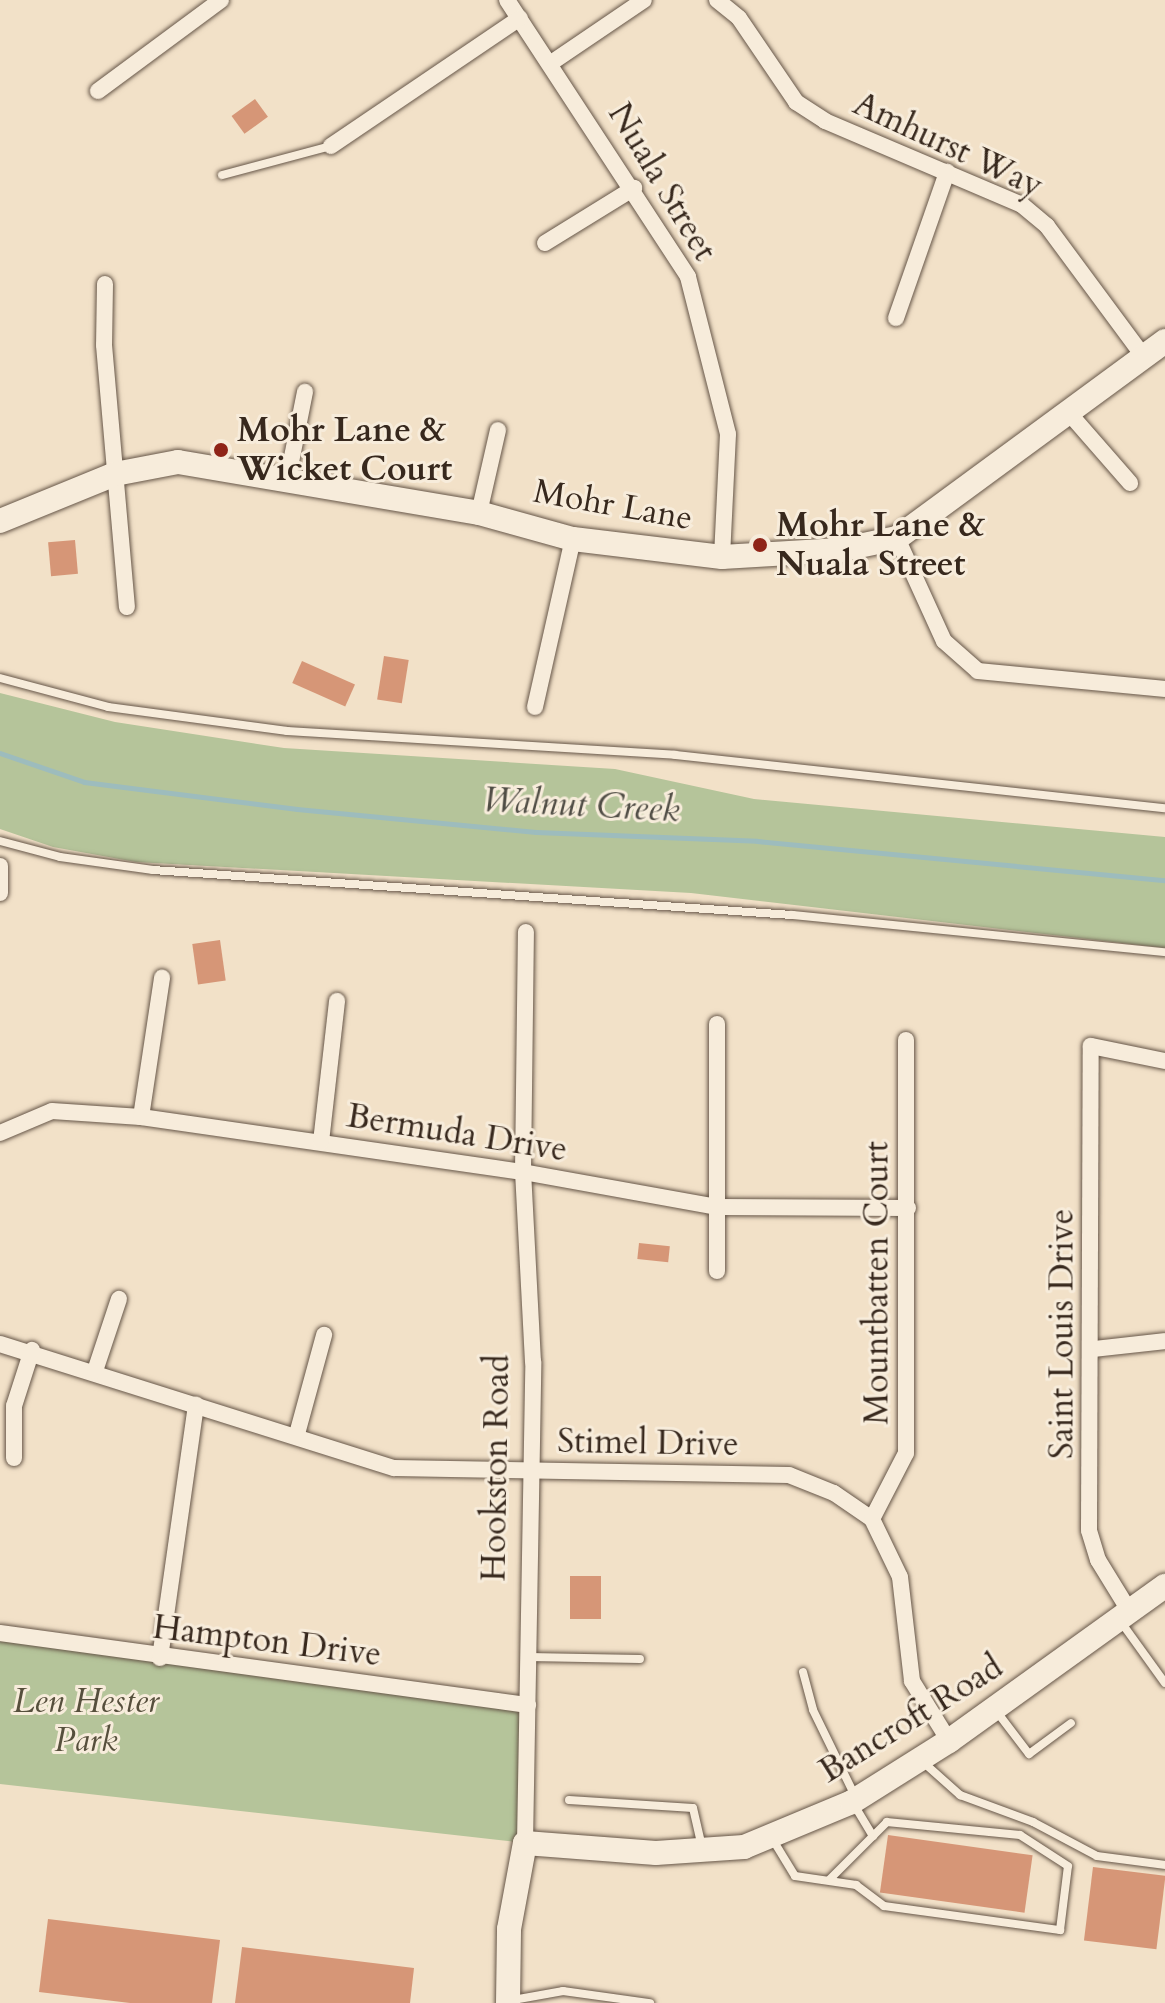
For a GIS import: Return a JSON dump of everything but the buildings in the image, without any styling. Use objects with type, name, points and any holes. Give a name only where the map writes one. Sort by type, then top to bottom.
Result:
[{"type":"street","points":[[98,91],[221,0]]},
{"type":"street","name":"Nuala Street","points":[[507,0],[634,188],[688,277],[728,434],[722,557]]},
{"type":"street","points":[[551,63],[644,0]]},
{"type":"street","name":"Amhurst Way","points":[[717,0],[739,18],[796,102],[825,121],[1022,205],[1047,226],[1144,357]]},
{"type":"street","points":[[331,146],[520,18]]},
{"type":"street","points":[[896,318],[947,172]]},
{"type":"street","points":[[545,243],[634,188]]},
{"type":"street","points":[[105,284],[104,345],[127,607]]},
{"type":"street","name":"Mohr Lane","points":[[0,521],[115,474],[178,462],[479,513],[573,539],[722,557],[789,557],[897,538],[1165,341]]},
{"type":"street","points":[[287,482],[305,392]]},
{"type":"street","points":[[1069,413],[1130,483]]},
{"type":"street","points":[[479,513],[498,430]]},
{"type":"street","points":[[897,538],[944,641],[978,671],[1165,689]]},
{"type":"street","points":[[535,707],[573,539]]},
{"type":"street","points":[[0,866],[0,893]]},
{"type":"street","name":"Hookston Road","points":[[508,2002],[509,1929],[525,1843],[529,1657],[528,1472],[533,1362],[523,1172],[526,932]]},
{"type":"street","points":[[141,1117],[162,978]]},
{"type":"street","points":[[321,1142],[337,1001]]},
{"type":"street","points":[[717,1024],[717,1271]]},
{"type":"street","name":"Mountbatten Court","points":[[872,1519],[906,1453],[906,1040]]},
{"type":"street","name":"Saint Louis Drive","points":[[1125,1616],[1098,1560],[1089,1530],[1094,1349],[1091,1046],[1165,1061]]},
{"type":"street","name":"Bermuda Drive","points":[[0,1133],[52,1111],[141,1117],[523,1172],[718,1207],[908,1208]]},
{"type":"street","points":[[95,1371],[119,1299]]},
{"type":"street","points":[[297,1434],[324,1335]]},
{"type":"street","points":[[1094,1349],[1165,1341]]},
{"type":"street","name":"Stimel Drive","points":[[0,1344],[32,1350],[394,1468],[789,1475],[834,1493],[872,1519],[900,1577],[912,1681],[949,1741]]},
{"type":"street","points":[[14,1458],[14,1406],[32,1350]]},
{"type":"street","points":[[160,1658],[196,1405]]},
{"type":"street","name":"Bancroft Road","points":[[525,1843],[656,1853],[744,1847],[854,1800],[949,1741],[1165,1586]]},
{"type":"street","name":"Hampton Drive","points":[[0,1633],[160,1658],[528,1705]]},
{"type":"lane","points":[[222,175],[331,146]]},
{"type":"lane","points":[[0,678],[108,707],[287,731],[675,755],[1165,808]]},
{"type":"lane","points":[[0,841],[60,857],[153,870],[792,915],[1165,952]]},
{"type":"lane","points":[[1125,1616],[1165,1683]]},
{"type":"lane","points":[[529,1657],[640,1659]]},
{"type":"lane","points":[[803,1672],[813,1710],[873,1836]]},
{"type":"lane","points":[[994,1708],[1029,1754],[1071,1723]]},
{"type":"lane","points":[[920,1759],[960,1795],[1033,1822],[1097,1856],[1165,1865]]},
{"type":"lane","points":[[569,1800],[693,1808],[703,1849]]},
{"type":"lane","points":[[770,1835],[795,1876],[856,1885],[884,1906],[1060,1930],[1068,1866],[1020,1835],[887,1822],[829,1880]]},
{"type":"lane","points":[[508,2002],[563,1991],[650,2003]]},
{"type":"green space","points":[[0,693],[115,722],[284,748],[615,769],[754,799],[1165,837],[1165,948],[691,893],[136,862],[53,847],[0,829]]},
{"type":"green space","name":"Len Hester Park","points":[[0,1632],[528,1705],[525,1843],[0,1784]]},
{"type":"waterway","name":"Walnut Creek","points":[[0,753],[84,782],[297,809],[536,832],[757,841],[1165,880]]},
{"type":"place","name":"Mohr Lane & Wicket Court","points":[[221,450]]},
{"type":"place","name":"Mohr Lane & Nuala Street","points":[[760,545]]}]
